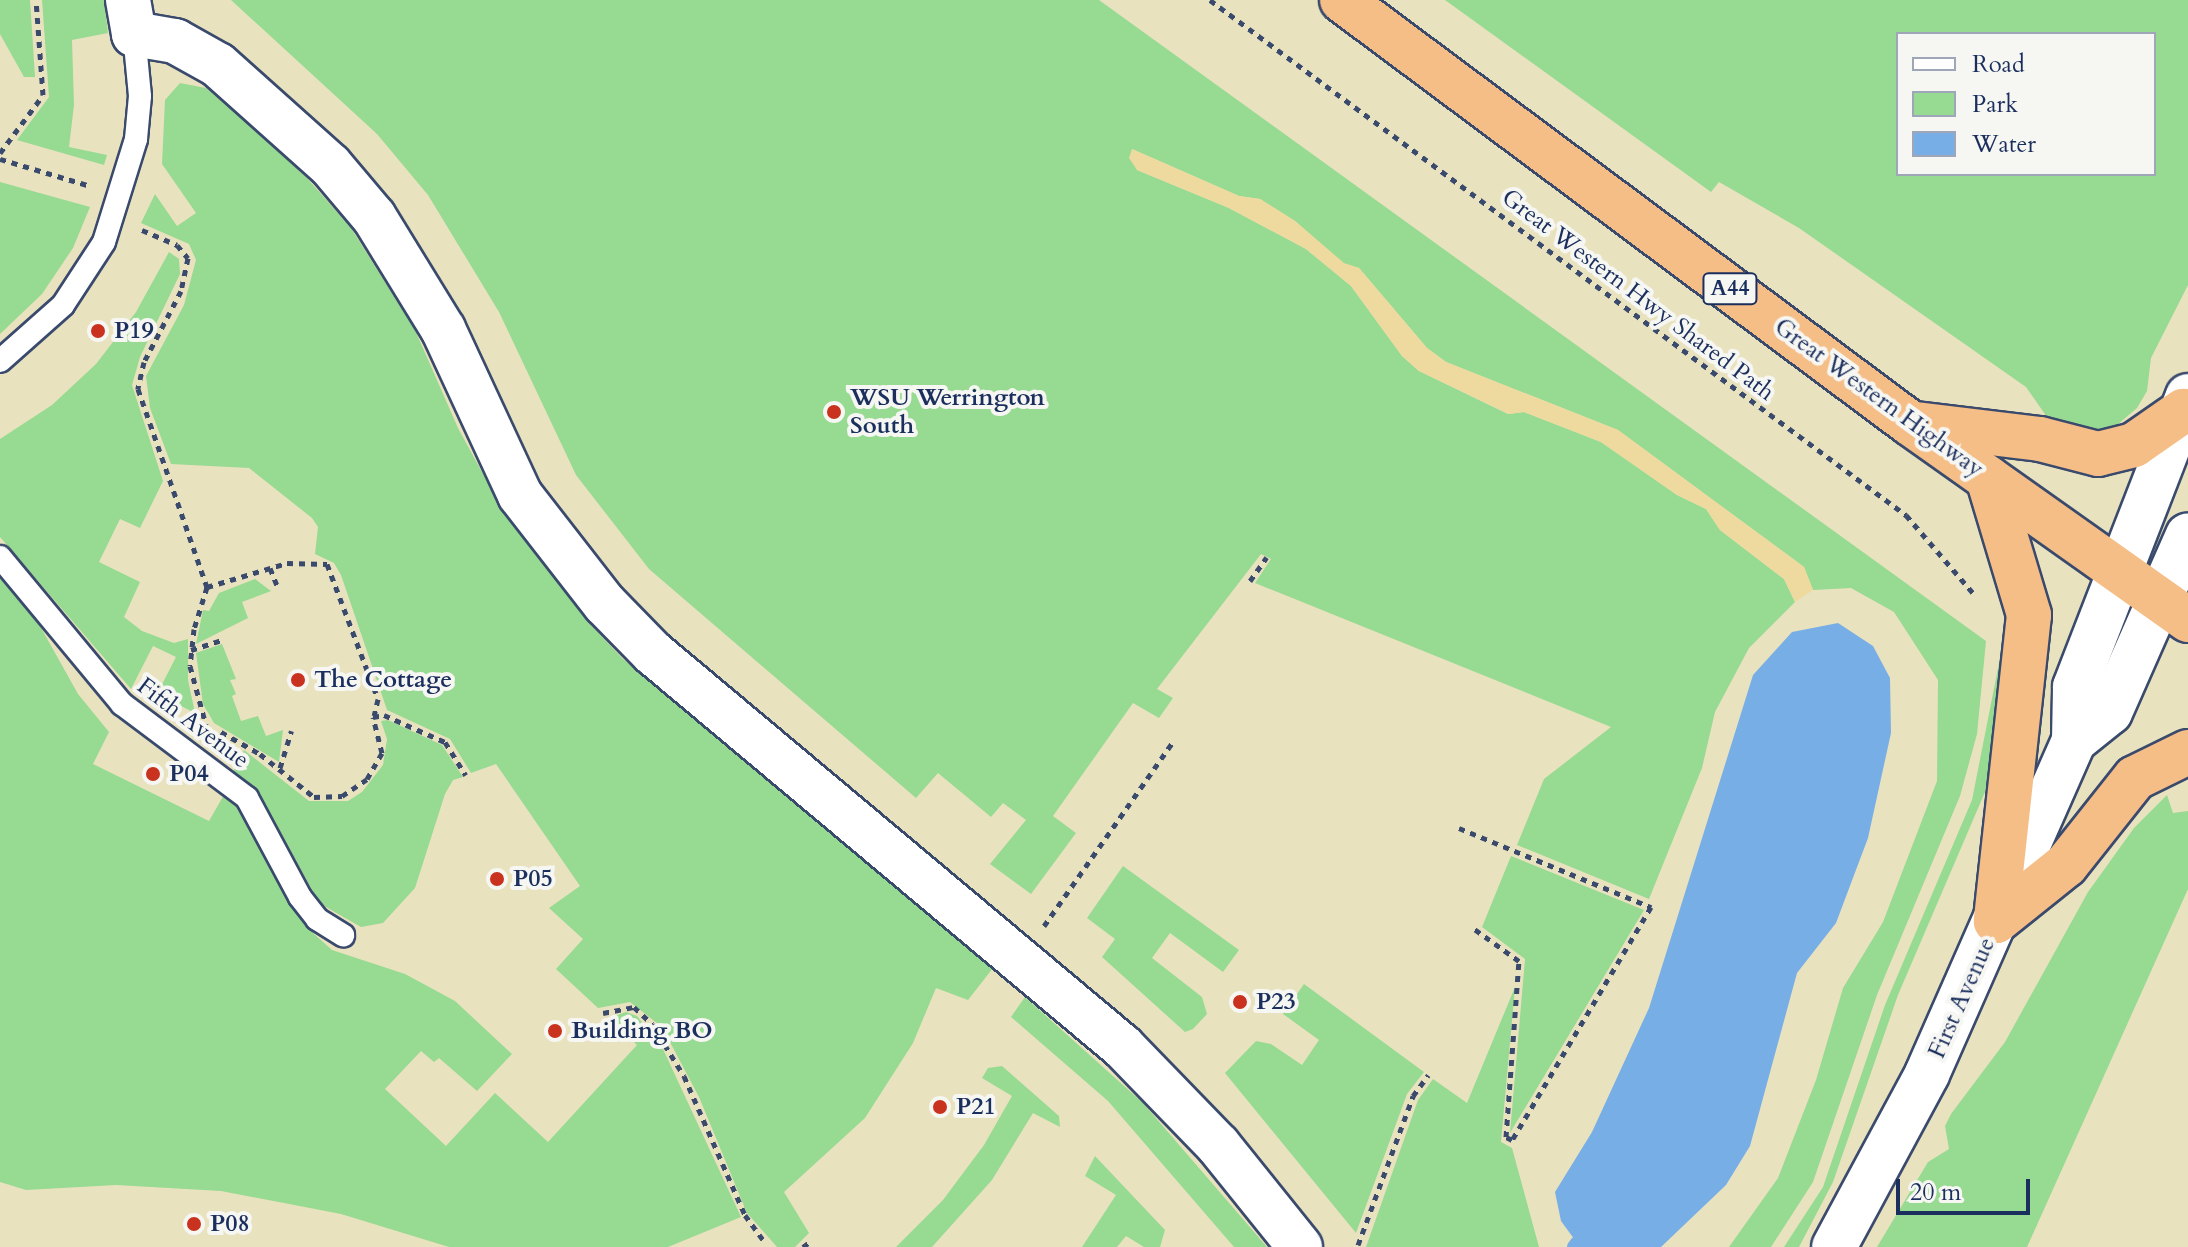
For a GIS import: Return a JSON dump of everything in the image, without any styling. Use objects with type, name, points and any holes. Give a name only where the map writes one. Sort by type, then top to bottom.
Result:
[{"type":"highway","name":"Great Western Highway","points":[[1342,0],[1910,423],[2174,611]]},
{"type":"highway","points":[[1910,423],[2040,439],[2098,454],[2134,445],[2186,404]]},
{"type":"highway","points":[[1988,478],[2029,615],[1996,921]]},
{"type":"highway","points":[[1996,921],[2066,865],[2135,778],[2188,752]]},
{"type":"street","points":[[131,17],[218,65],[330,165],[374,217],[443,329],[520,495],[605,604],[653,653],[1123,1047],[1218,1145],[1300,1247]]},
{"type":"street","name":"First Avenue","points":[[1834,1247],[1882,1167],[1996,921],[2074,741],[2075,687],[2186,404]]},
{"type":"street","name":"First Avenue","points":[[2074,741],[2110,712],[2174,611],[2188,535]]},
{"type":"lane","points":[[0,361],[63,305],[104,242],[136,139],[140,96],[131,17]]},
{"type":"lane","name":"Fifth Avenue","points":[[0,557],[122,704],[247,798],[300,897],[317,919],[343,935]]},
{"type":"path","points":[[36,0],[43,95],[0,156],[84,183],[92,190]]},
{"type":"path","name":"Great Western Hwy Shared Path","points":[[1210,0],[1906,515],[1979,602]]},
{"type":"path","points":[[138,228],[177,245],[188,258],[181,291],[144,362],[138,389],[207,587],[191,650],[192,681],[207,725]]},
{"type":"path","points":[[1250,581],[1267,557]]},
{"type":"path","points":[[194,718],[280,768],[314,797],[328,799],[356,790],[382,753],[373,717],[378,699],[333,572],[327,564],[309,560],[207,587]]},
{"type":"path","points":[[270,568],[278,588]]},
{"type":"path","points":[[191,650],[221,640]]},
{"type":"path","points":[[373,717],[398,719],[445,742],[466,775]]},
{"type":"path","points":[[280,768],[291,731]]},
{"type":"path","points":[[1036,937],[1174,740]]},
{"type":"path","points":[[1459,828],[1651,907],[1512,1140],[1506,1137],[1519,961],[1473,928]]},
{"type":"path","points":[[603,1013],[634,1007],[660,1035],[684,1076],[745,1215],[764,1241]]},
{"type":"path","points":[[1358,1245],[1413,1096],[1428,1075]]},
{"type":"path","points":[[803,1247],[811,1241]]},
{"type":"green space","points":[[0,0],[30,0],[35,77],[24,77],[0,34]]},
{"type":"green space","points":[[42,0],[104,0],[108,33],[72,40],[74,105],[69,147],[107,155],[104,165],[17,140],[49,97]]},
{"type":"green space","points":[[231,0],[1099,0],[1986,641],[1977,734],[1960,796],[1877,995],[1813,1182],[1771,1247],[1729,1247],[1778,1178],[1816,1080],[1843,988],[1883,922],[1937,781],[1938,680],[1894,612],[1851,588],[1813,590],[1804,567],[1618,430],[1446,362],[1427,348],[1359,268],[1344,264],[1295,221],[1260,199],[1239,196],[1132,149],[1137,170],[1229,208],[1306,249],[1351,286],[1402,356],[1419,371],[1508,414],[1524,412],[1601,442],[1677,495],[1706,509],[1720,530],[1784,579],[1795,602],[1749,648],[1715,712],[1702,768],[1649,899],[1517,845],[1544,779],[1611,727],[1255,583],[1271,559],[1261,554],[1157,689],[1173,698],[1159,718],[1133,703],[1053,816],[1076,833],[1031,894],[990,864],[1026,820],[1003,803],[991,817],[938,773],[916,798],[649,569],[576,475],[499,312],[428,195],[377,134]]},
{"type":"green space","points":[[1445,0],[2188,0],[2188,285],[2151,358],[2147,391],[2137,408],[2117,425],[2093,432],[2049,420],[2026,387],[1799,228],[1719,182],[1711,192]]},
{"type":"green space","points":[[180,83],[206,88],[234,111],[307,178],[351,228],[415,330],[458,428],[506,516],[589,623],[623,659],[993,968],[968,1000],[936,988],[913,1043],[865,1118],[784,1192],[809,1233],[795,1247],[777,1247],[747,1213],[699,1097],[662,1027],[630,1002],[598,1008],[556,969],[583,939],[549,908],[580,886],[496,764],[471,773],[450,739],[387,710],[341,575],[334,563],[315,554],[318,527],[312,518],[249,468],[171,464],[150,408],[146,376],[184,305],[196,260],[189,244],[141,223],[155,194],[177,226],[196,213],[162,164],[165,100]]},
{"type":"green space","points":[[0,182],[90,207],[73,248],[42,294],[0,334]]},
{"type":"green space","points":[[169,252],[179,259],[180,274],[140,357],[132,385],[163,481],[140,528],[120,519],[99,562],[140,582],[124,617],[142,631],[174,643],[188,639],[188,680],[195,713],[157,694],[176,657],[153,646],[131,689],[0,537],[0,439],[52,405],[96,364],[136,312]]},
{"type":"green space","points":[[0,577],[40,626],[78,694],[109,732],[93,764],[209,821],[225,793],[252,824],[280,884],[314,934],[332,950],[405,974],[455,1001],[512,1054],[477,1091],[439,1058],[434,1062],[421,1051],[385,1089],[446,1146],[495,1093],[548,1142],[637,1045],[609,1018],[626,1012],[637,1016],[663,1049],[741,1217],[668,1247],[449,1247],[341,1214],[221,1191],[116,1185],[26,1190],[0,1182]]},
{"type":"green space","points":[[255,579],[271,591],[242,602],[248,618],[196,644],[203,610],[209,611],[219,593]]},
{"type":"green space","points":[[222,644],[236,679],[230,680],[241,721],[258,716],[266,736],[283,730],[279,762],[214,723],[203,704],[196,653]]},
{"type":"green space","points":[[2001,653],[2009,659],[1985,792],[1898,995],[1833,1182],[1799,1247],[1784,1247],[1823,1187],[1885,1005],[1972,800]]},
{"type":"green space","points":[[388,720],[442,745],[463,777],[453,780],[445,794],[415,888],[383,923],[361,927],[319,903],[259,793],[233,772],[244,750],[309,801],[348,801],[362,792],[383,765],[387,739],[381,721]]},
{"type":"green space","points":[[2167,795],[2173,813],[2188,811],[2188,889],[2027,1247],[1877,1247],[1928,1162],[1949,1149],[1945,1126],[1951,1114],[2005,1042],[2088,892],[2134,828]]},
{"type":"green space","points":[[1511,856],[1644,910],[1510,1133],[1525,959],[1482,927]]},
{"type":"green space","points":[[1123,866],[1239,950],[1223,972],[1170,933],[1152,958],[1202,997],[1207,1014],[1193,1029],[1185,1032],[1102,957],[1115,939],[1087,918]]},
{"type":"green space","points":[[1304,984],[1424,1072],[1407,1094],[1356,1233],[1225,1073],[1256,1041],[1271,1044],[1302,1065],[1319,1040],[1283,1014]]},
{"type":"green space","points":[[1515,987],[1501,1142],[1512,1148],[1539,1247],[1366,1247],[1418,1100],[1433,1079],[1467,1103]]},
{"type":"green space","points":[[1025,997],[1143,1103],[1267,1247],[1234,1247],[1108,1101],[1011,1017]]},
{"type":"green space","points":[[1002,1066],[1059,1116],[1060,1127],[1033,1113],[992,1180],[932,1247],[896,1247],[943,1200],[984,1145],[1012,1096],[982,1078],[988,1068]]},
{"type":"green space","points":[[1095,1156],[1165,1230],[1160,1247],[1144,1247],[1126,1236],[1117,1247],[1082,1247],[1116,1195],[1085,1176]]},
{"type":"sand","points":[[1132,149],[1239,196],[1260,199],[1295,221],[1344,263],[1359,268],[1427,348],[1446,362],[1618,430],[1804,567],[1813,590],[1795,602],[1784,579],[1720,530],[1706,509],[1677,495],[1601,442],[1524,412],[1509,414],[1419,371],[1402,356],[1351,286],[1306,249],[1229,208],[1137,170],[1129,158]]},
{"type":"water","points":[[1838,623],[1873,646],[1890,678],[1891,733],[1868,838],[1836,923],[1797,973],[1750,1146],[1726,1185],[1661,1247],[1580,1247],[1561,1221],[1555,1192],[1592,1132],[1649,1008],[1753,675],[1792,632]]},
{"type":"waterway","points":[[1574,1247],[1577,1243]]},
{"type":"place","name":"P19","points":[[98,331]]},
{"type":"place","name":"WSU Werrington South","points":[[834,412]]},
{"type":"place","name":"The Cottage","points":[[298,680]]},
{"type":"place","name":"P04","points":[[153,774]]},
{"type":"place","name":"P05","points":[[497,879]]},
{"type":"place","name":"P23","points":[[1240,1002]]},
{"type":"place","name":"Building BO","points":[[555,1031]]},
{"type":"place","name":"P21","points":[[940,1107]]},
{"type":"place","name":"P08","points":[[194,1224]]}]
